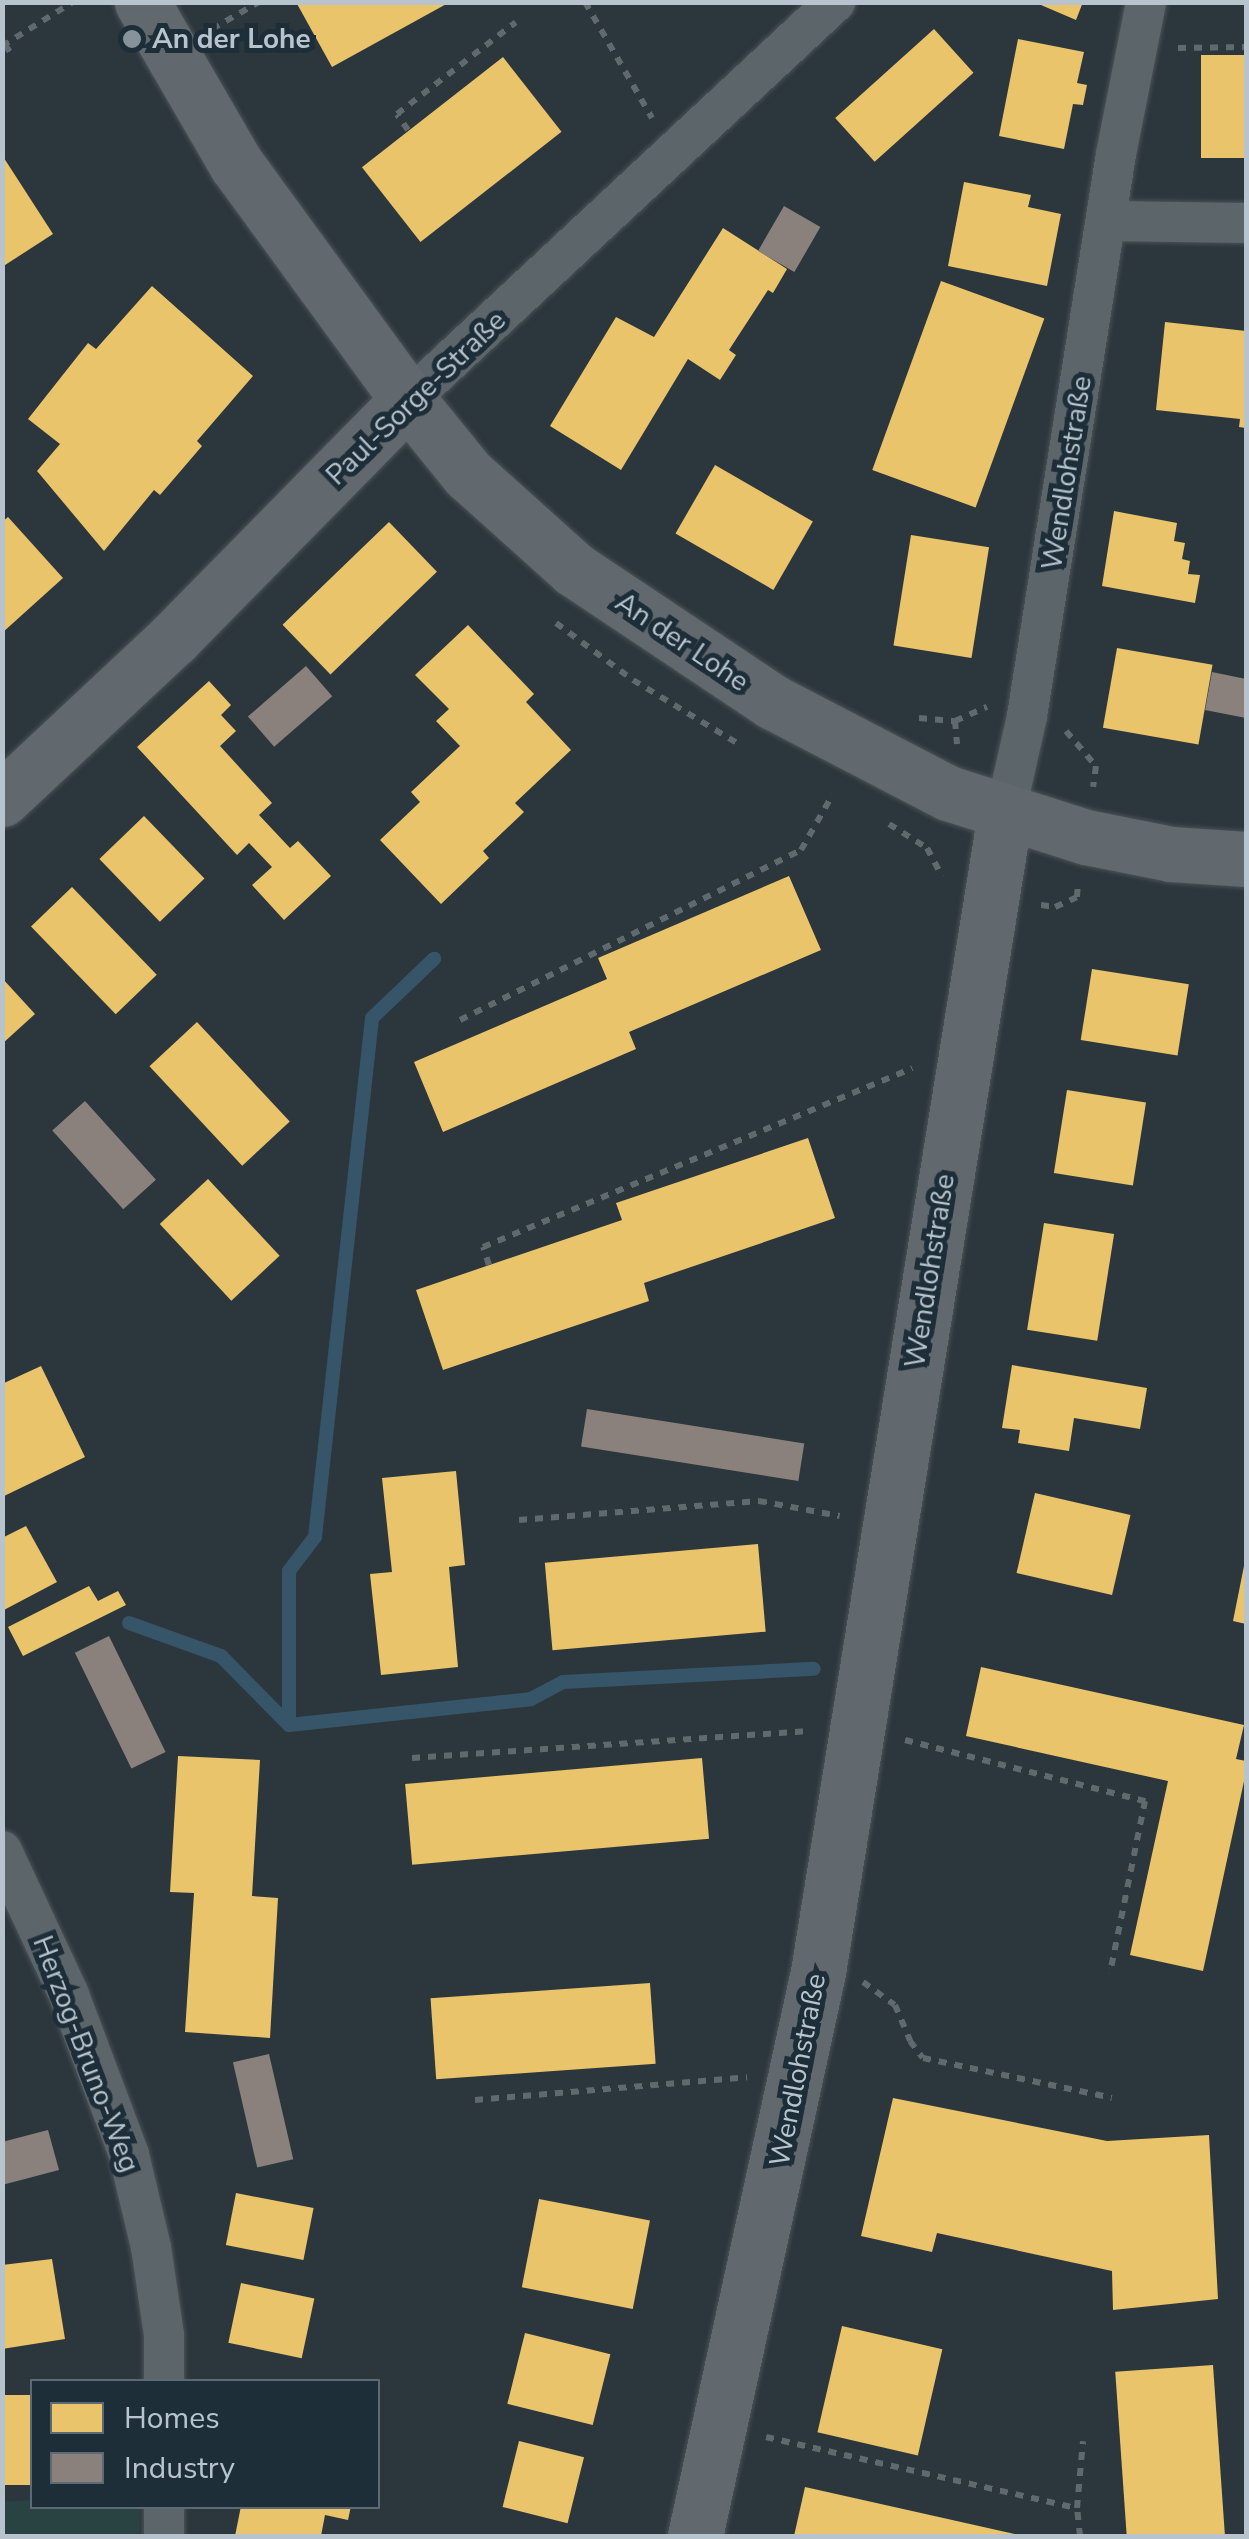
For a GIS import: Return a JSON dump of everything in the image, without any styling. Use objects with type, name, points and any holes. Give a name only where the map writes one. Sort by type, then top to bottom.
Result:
[{"type":"street","name":"An der Lohe","points":[[142,2],[236,164],[408,400],[468,474],[574,570],[773,702],[948,792],[1006,814],[1171,854],[1246,859]]},
{"type":"street","name":"Paul-Sorge-Straße","points":[[2,799],[174,638],[408,400],[835,2]]},
{"type":"street","name":"Wendlohstraße","points":[[695,2536],[800,2072],[818,1972],[854,1727],[967,1045],[1006,814],[1027,716],[1146,2]]},
{"type":"street","points":[[1108,222],[1246,223]]},
{"type":"street","name":"Herzog-Bruno-Weg","points":[[2,1851],[69,1995],[130,2154],[151,2247],[164,2335],[164,2379]]},
{"type":"street","points":[[164,2509],[164,2536]]},
{"type":"path","points":[[13,56],[4,46],[74,2]]},
{"type":"path","points":[[585,2],[673,154]]},
{"type":"path","points":[[408,130],[396,114],[516,22]]},
{"type":"path","points":[[1136,48],[1246,47]]},
{"type":"path","points":[[913,716],[955,721]]},
{"type":"path","points":[[460,1020],[801,850],[833,794]]},
{"type":"path","points":[[488,1265],[482,1248],[967,1045]]},
{"type":"path","points":[[518,1520],[759,1502],[888,1525]]},
{"type":"path","points":[[412,1758],[854,1727],[1146,1801],[1110,1973]]},
{"type":"path","points":[[818,1972],[864,1982],[882,1992],[895,2005],[910,2041],[923,2058],[1112,2098]]},
{"type":"path","points":[[475,2100],[800,2072]]},
{"type":"path","points":[[720,2426],[1077,2508]]},
{"type":"path","points":[[1080,2536],[1077,2508],[1084,2440]]},
{"type":"green space","points":[[30,2500],[30,2509],[140,2509],[139,2536],[3,2536],[3,2502]]},
{"type":"building: Homes","points":[[296,2],[450,2],[332,67]]},
{"type":"building: Homes","points":[[1034,2],[1083,2],[1076,20]]},
{"type":"building: Homes","points":[[934,29],[973,73],[875,162],[835,118]]},
{"type":"building: Homes","points":[[1018,39],[1084,52],[1077,83],[1087,85],[1083,105],[1073,104],[1064,149],[999,136]]},
{"type":"building: Homes","points":[[1201,55],[1246,55],[1246,158],[1201,158]]},
{"type":"building: Homes","points":[[503,57],[561,132],[420,242],[362,167]]},
{"type":"building: Homes","points":[[2,155],[53,234],[2,267]]},
{"type":"building: Homes","points":[[964,182],[1031,195],[1028,207],[1061,214],[1047,286],[948,266]]},
{"type":"building: Homes","points":[[723,228],[787,269],[773,293],[768,290],[729,350],[736,355],[720,380],[688,359],[621,470],[550,426],[616,317],[654,337]]},
{"type":"building: Homes","points":[[941,281],[1044,319],[976,508],[872,470]]},
{"type":"building: Homes","points":[[152,286],[253,376],[197,441],[202,446],[160,495],[154,490],[104,551],[37,471],[60,444],[28,419],[88,343],[96,349]]},
{"type":"building: Homes","points":[[1165,322],[1246,331],[1246,428],[1239,427],[1240,419],[1156,410]]},
{"type":"building: Homes","points":[[715,465],[813,522],[773,590],[676,533]]},
{"type":"building: Homes","points":[[1114,511],[1177,523],[1174,541],[1185,543],[1182,559],[1190,561],[1188,574],[1200,575],[1195,603],[1102,586]]},
{"type":"building: Homes","points":[[8,517],[63,578],[2,633],[2,522]]},
{"type":"building: Homes","points":[[389,522],[437,572],[330,674],[283,625]]},
{"type":"building: Homes","points":[[911,535],[989,547],[972,658],[893,646]]},
{"type":"building: Homes","points":[[468,625],[534,694],[526,702],[571,750],[515,803],[524,812],[483,851],[489,858],[441,904],[380,840],[420,802],[411,792],[460,746],[436,721],[449,709],[415,675]]},
{"type":"building: Homes","points":[[1117,648],[1213,665],[1198,745],[1103,728]]},
{"type":"building: Homes","points":[[209,681],[231,705],[221,715],[236,731],[220,746],[272,803],[259,815],[290,848],[298,841],[331,876],[284,920],[252,885],[272,867],[249,843],[237,855],[137,747]]},
{"type":"building: Homes","points":[[144,816],[204,879],[160,922],[99,859]]},
{"type":"building: Homes","points":[[789,876],[821,950],[629,1032],[636,1049],[443,1132],[414,1062],[607,979],[598,958]]},
{"type":"building: Homes","points":[[72,887],[157,975],[116,1014],[31,927]]},
{"type":"building: Homes","points":[[1092,969],[1189,984],[1178,1055],[1081,1040]]},
{"type":"building: Homes","points":[[2,978],[35,1014],[2,1044]]},
{"type":"building: Homes","points":[[197,1022],[290,1121],[242,1166],[149,1066]]},
{"type":"building: Homes","points":[[1067,1090],[1146,1103],[1133,1185],[1054,1173]]},
{"type":"building: Homes","points":[[808,1138],[835,1218],[644,1283],[649,1301],[443,1370],[416,1290],[622,1220],[616,1203]]},
{"type":"building: Homes","points":[[208,1179],[280,1256],[231,1301],[160,1224]]},
{"type":"building: Homes","points":[[1044,1223],[1114,1234],[1097,1341],[1027,1330]]},
{"type":"building: Homes","points":[[1012,1365],[1147,1388],[1140,1429],[1074,1418],[1069,1451],[1018,1443],[1020,1430],[1002,1428]]},
{"type":"building: Homes","points":[[41,1366],[85,1457],[2,1497],[2,1384]]},
{"type":"building: Homes","points":[[456,1471],[465,1565],[449,1567],[458,1667],[381,1675],[370,1574],[392,1572],[382,1478]]},
{"type":"building: Homes","points":[[1035,1493],[1130,1515],[1112,1595],[1017,1573]]},
{"type":"building: Homes","points":[[26,1526],[57,1582],[2,1611],[2,1538]]},
{"type":"building: Homes","points":[[758,1544],[766,1632],[552,1650],[545,1563]]},
{"type":"building: Homes","points":[[1246,1562],[1246,1624],[1233,1621]]},
{"type":"building: Homes","points":[[89,1586],[98,1601],[118,1591],[126,1605],[23,1656],[8,1627]]},
{"type":"building: Homes","points":[[981,1667],[1244,1725],[1236,1759],[1246,1761],[1246,1772],[1203,1971],[1130,1955],[1168,1781],[966,1736]]},
{"type":"building: Homes","points":[[178,1756],[260,1760],[252,1896],[278,1898],[270,2038],[185,2032],[194,1893],[170,1892]]},
{"type":"building: Homes","points":[[702,1758],[709,1839],[412,1865],[405,1784]]},
{"type":"building: Homes","points":[[650,1983],[656,2064],[436,2079],[431,1998]]},
{"type":"building: Homes","points":[[893,2098],[1107,2141],[1209,2135],[1218,2299],[1113,2310],[1112,2271],[937,2233],[932,2252],[861,2236]]},
{"type":"building: Homes","points":[[236,2193],[314,2208],[303,2260],[226,2245]]},
{"type":"building: Homes","points":[[539,2199],[650,2221],[633,2309],[522,2287]]},
{"type":"building: Homes","points":[[52,2259],[65,2339],[2,2349],[2,2265]]},
{"type":"building: Homes","points":[[241,2283],[314,2299],[302,2358],[228,2343]]},
{"type":"building: Homes","points":[[842,2326],[942,2349],[918,2455],[817,2432]]},
{"type":"building: Homes","points":[[525,2333],[610,2354],[593,2425],[507,2404]]},
{"type":"building: Homes","points":[[1213,2365],[1225,2536],[1127,2536],[1115,2372]]},
{"type":"building: Homes","points":[[2,2395],[30,2395],[30,2485],[2,2485]]},
{"type":"building: Homes","points":[[519,2441],[584,2457],[568,2523],[503,2507]]},
{"type":"building: Homes","points":[[805,2487],[1019,2535],[1019,2536],[794,2536]]},
{"type":"building: Homes","points":[[240,2509],[350,2509],[348,2520],[325,2515],[321,2536],[235,2536]]},
{"type":"building: Industry","points":[[784,206],[820,227],[794,272],[758,251]]},
{"type":"building: Industry","points":[[306,666],[332,696],[274,747],[248,717]]},
{"type":"building: Industry","points":[[1212,672],[1246,679],[1246,718],[1205,710]]},
{"type":"building: Industry","points":[[85,1101],[156,1180],[123,1209],[52,1130]]},
{"type":"building: Industry","points":[[587,1409],[804,1443],[798,1481],[581,1447]]},
{"type":"building: Industry","points":[[109,1636],[166,1752],[131,1769],[75,1653]]},
{"type":"building: Industry","points":[[269,2054],[293,2159],[257,2168],[233,2062]]},
{"type":"building: Industry","points":[[48,2130],[59,2170],[2,2185],[2,2142]]},
{"type":"waterway","points":[[289,1725],[289,1571],[315,1537],[372,1018],[434,959]]},
{"type":"waterway","points":[[129,1623],[221,1656],[289,1725],[531,1699],[563,1682],[814,1669]]},
{"type":"place","name":"An der Lohe","points":[[132,39]]}]
